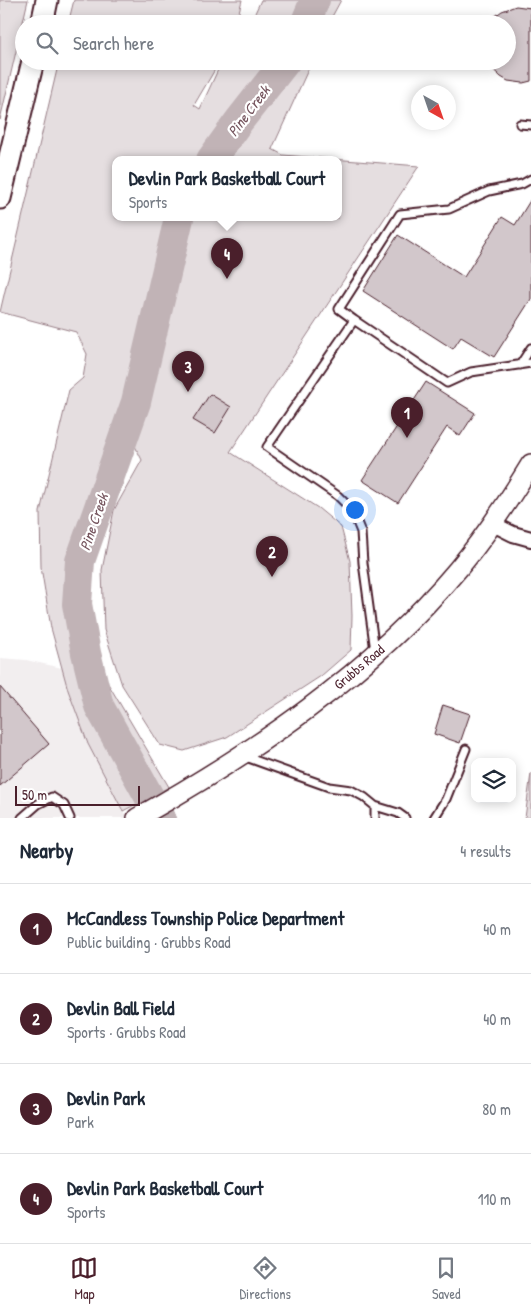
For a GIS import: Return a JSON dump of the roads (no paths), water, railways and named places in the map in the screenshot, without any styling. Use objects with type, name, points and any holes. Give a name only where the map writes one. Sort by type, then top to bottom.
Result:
[{"type":"main road","points":[[44,15],[47,0]]},
{"type":"main road","points":[[0,198],[31,70]]},
{"type":"street","name":"Grubbs Road","points":[[137,818],[243,756],[304,712],[376,654],[463,564],[493,524],[531,464]]},
{"type":"street","points":[[493,524],[513,534],[531,539]]},
{"type":"lane","points":[[520,124],[531,126]]},
{"type":"lane","points":[[531,179],[522,184],[489,191],[449,209],[400,214],[339,309],[447,383],[471,372],[531,363]]},
{"type":"lane","points":[[354,320],[268,447],[338,496],[352,510],[361,532],[363,563],[376,654]]},
{"type":"lane","points":[[520,365],[531,348]]},
{"type":"lane","points":[[434,818],[446,799],[466,749]]},
{"type":"lane","points":[[243,756],[329,787],[351,790],[375,806],[398,813],[405,818]]},
{"type":"lane","points":[[22,818],[38,804],[52,797],[64,804],[70,818]]},
{"type":"lane","points":[[375,806],[375,818]]},
{"type":"waterway","name":"Pine Creek","points":[[309,15],[315,0]]},
{"type":"waterway","name":"Pine Creek","points":[[214,156],[279,70]]},
{"type":"waterway","name":"Pine Creek","points":[[161,818],[99,706],[86,653],[77,604],[80,561],[136,402],[178,221]]},
{"type":"place","name":"Devlin Park Basketball Court","points":[[227,279]]},
{"type":"place","name":"Devlin Park","points":[[188,392]]},
{"type":"place","name":"McCandless Township Police Department","points":[[407,438]]},
{"type":"place","name":"Devlin Ball Field","points":[[272,577]]}]
